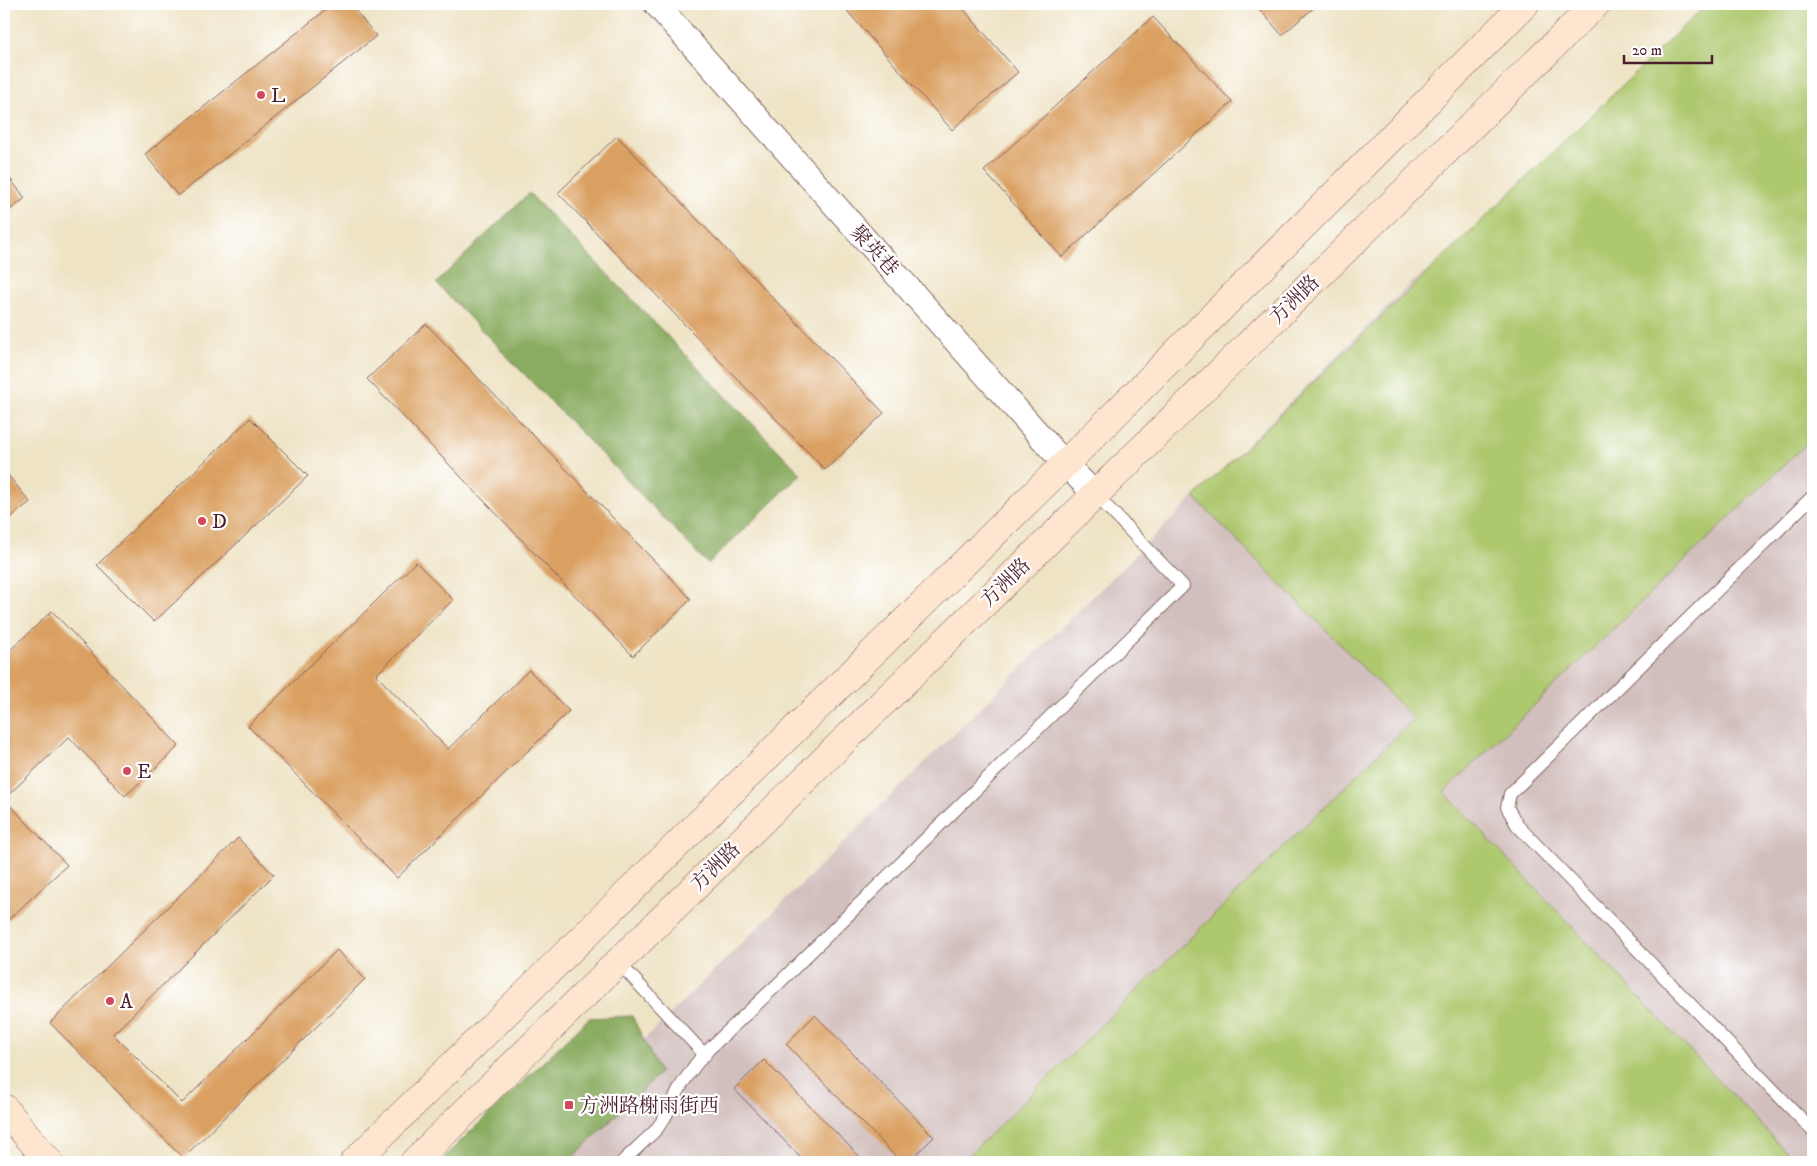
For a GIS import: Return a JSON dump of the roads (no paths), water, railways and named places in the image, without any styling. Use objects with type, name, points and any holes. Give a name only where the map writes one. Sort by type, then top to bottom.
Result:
[{"type":"main road","name":"方洲路","points":[[354,1162],[1065,464],[1525,4]]},
{"type":"main road","name":"方洲路","points":[[414,1162],[1596,4]]},
{"type":"main road","points":[[4,1108],[49,1162]]},
{"type":"street","name":"聚英巷","points":[[656,4],[1065,464],[1094,494]]},
{"type":"lane","points":[[622,1162],[656,1130],[682,1084],[696,1064],[1183,586],[1094,494]]},
{"type":"lane","points":[[1813,496],[1510,794],[1507,807],[1517,825],[1813,1131]]},
{"type":"lane","points":[[618,962],[705,1055]]},
{"type":"place","name":"L","points":[[261,95]]},
{"type":"place","name":"D","points":[[202,521]]},
{"type":"place","name":"E","points":[[127,771]]},
{"type":"place","name":"A","points":[[110,1001]]},
{"type":"place","name":"方洲路榭雨街西","points":[[569,1105]]}]
